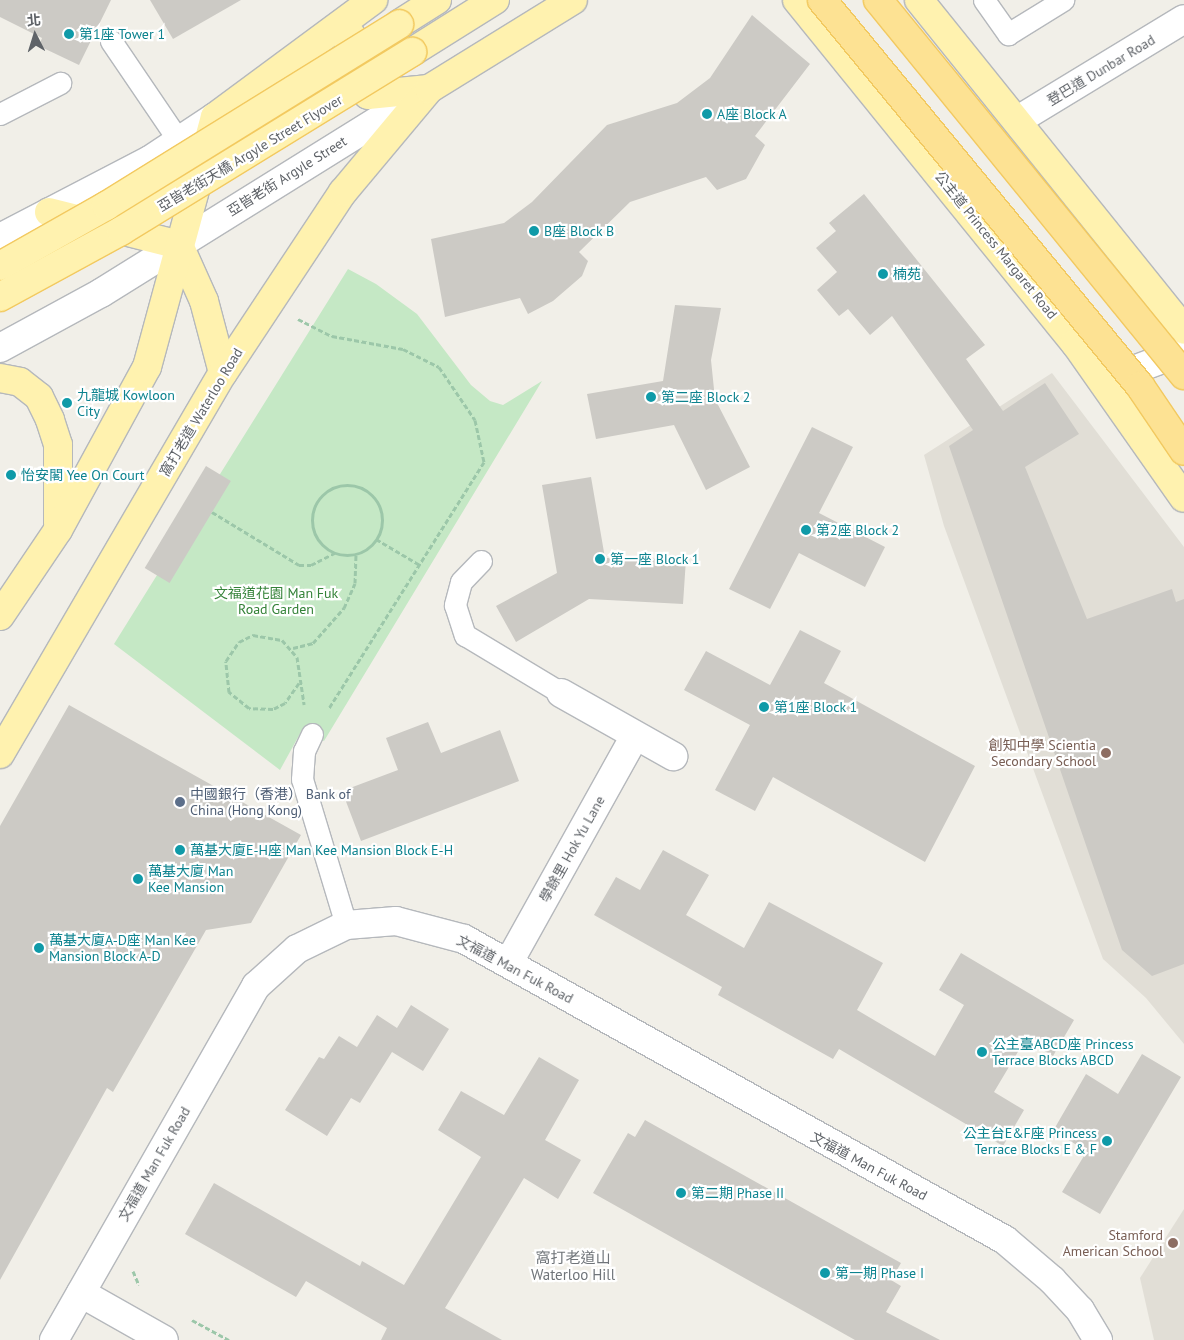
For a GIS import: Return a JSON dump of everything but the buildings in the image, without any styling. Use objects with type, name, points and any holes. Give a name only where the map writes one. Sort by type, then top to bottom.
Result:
[{"type":"highway","name":"公主道 Princess Margaret Road","points":[[822,0],[1140,386],[1184,452]]},
{"type":"highway","points":[[878,0],[1104,271],[1184,375]]},
{"type":"main road","points":[[0,266],[106,206],[437,0]]},
{"type":"main road","name":"亞皆老街天橋 Argyle Street Flyover","points":[[0,297],[275,139],[495,0]]},
{"type":"main road","name":"亞皆老街 Argyle Street","points":[[429,89],[573,0]]},
{"type":"main road","name":"公主道 Princess Margaret Road","points":[[797,0],[1096,374],[1184,498]]},
{"type":"main road","points":[[918,0],[1018,120],[1184,330]]},
{"type":"main road","points":[[368,4],[346,63],[351,79],[368,95],[429,89]]},
{"type":"main road","points":[[0,616],[58,530],[147,367],[215,117],[368,4]]},
{"type":"main road","name":"窩打老道 Waterloo Road","points":[[0,754],[223,373],[343,192],[429,89]]},
{"type":"main road","points":[[49,212],[180,245]]},
{"type":"main road","points":[[180,245],[204,301],[223,373]]},
{"type":"main road","points":[[0,378],[20,382],[39,397],[50,420],[58,445],[58,530]]},
{"type":"street","name":"登巴道 Dunbar Road","points":[[1018,120],[1184,19]]},
{"type":"street","name":"亞皆老街 Argyle Street","points":[[0,348],[180,245],[255,193],[429,89]]},
{"type":"street","points":[[0,238],[179,141],[215,117]]},
{"type":"street","points":[[1096,374],[1136,369],[1184,351]]},
{"type":"street","points":[[562,693],[673,756]]},
{"type":"street","name":"學餘里 Hok Yu Lane","points":[[509,962],[635,736]]},
{"type":"street","name":"文福道 Man Fuk Road","points":[[54,1340],[256,986],[297,948],[346,925],[396,921],[426,926],[464,939],[509,962],[1005,1240],[1052,1280],[1098,1340]]},
{"type":"street","points":[[81,1293],[164,1340]]},
{"type":"lane","points":[[984,0],[1008,34],[1063,0]]},
{"type":"lane","points":[[111,41],[179,141]]},
{"type":"lane","points":[[0,114],[60,83]]},
{"type":"lane","points":[[481,561],[461,582],[456,605],[465,635],[562,693]]},
{"type":"lane","points":[[312,734],[304,751],[302,779],[346,925]]},
{"type":"path","points":[[290,315],[332,336],[403,349],[439,366],[475,420],[484,462],[312,734]]},
{"type":"path","points":[[357,486],[374,498],[382,515],[376,539],[356,554],[336,553],[322,545],[311,521],[318,499],[333,487],[357,486]]},
{"type":"path","points":[[212,512],[299,564],[310,566],[336,553]]},
{"type":"path","points":[[376,539],[420,565]]},
{"type":"path","points":[[292,648],[301,670],[295,693],[285,703],[262,711],[249,708],[229,692],[226,661],[239,642],[266,634],[292,648],[312,643],[344,608],[355,583],[356,554]]},
{"type":"path","points":[[131,1260],[142,1289]]},
{"type":"shaded area","name":"創知中學 Scientia Secondary School","points":[[1052,373],[1184,547],[1184,1044],[1146,998],[1103,959],[944,526],[924,455]]},
{"type":"shaded area","name":"Stamford American School","points":[[1184,1209],[1184,1340],[1154,1340],[1140,1278]]},
{"type":"green space","name":"文福道花園 Man Fuk Road Garden","points":[[348,269],[376,284],[417,314],[471,385],[490,401],[503,405],[542,381],[324,741],[302,730],[280,770],[114,644]]},
{"type":"place","name":"第1座 Tower 1","points":[[69,34]]},
{"type":"place","name":"A座 Block A","points":[[707,114]]},
{"type":"place","name":"B座 Block B","points":[[534,231]]},
{"type":"place","name":"楠苑","points":[[883,274]]},
{"type":"place","name":"第二座 Block 2","points":[[651,397]]},
{"type":"place","name":"九龍城 Kowloon City","points":[[67,403]]},
{"type":"place","name":"怡安閣 Yee On Court","points":[[11,475]]},
{"type":"place","name":"第2座 Block 2","points":[[806,530]]},
{"type":"place","name":"第一座 Block 1","points":[[600,559]]},
{"type":"place","name":"第1座 Block 1","points":[[764,707]]},
{"type":"place","name":"創知中學 Scientia Secondary School","points":[[1106,753]]},
{"type":"place","name":"中國銀行（香港） Bank of China (Hong Kong)","points":[[180,802]]},
{"type":"place","name":"萬基大廈E-H座 Man Kee Mansion Block E-H","points":[[180,850]]},
{"type":"place","name":"萬基大廈 Man Kee Mansion","points":[[138,879]]},
{"type":"place","name":"萬基大廈A-D座 Man Kee Mansion Block A-D","points":[[39,948]]},
{"type":"place","name":"公主臺ABCD座 Princess Terrace Blocks ABCD","points":[[982,1052]]},
{"type":"place","name":"公主台E&F座 Princess Terrace Blocks E & F","points":[[1107,1141]]},
{"type":"place","name":"第二期 Phase II","points":[[681,1193]]},
{"type":"place","name":"Stamford American School","points":[[1173,1243]]},
{"type":"place","name":"第一期 Phase I","points":[[825,1273]]},
{"type":"district","name":"窩打老道山 Waterloo Hill","points":[[573,1266]]}]
